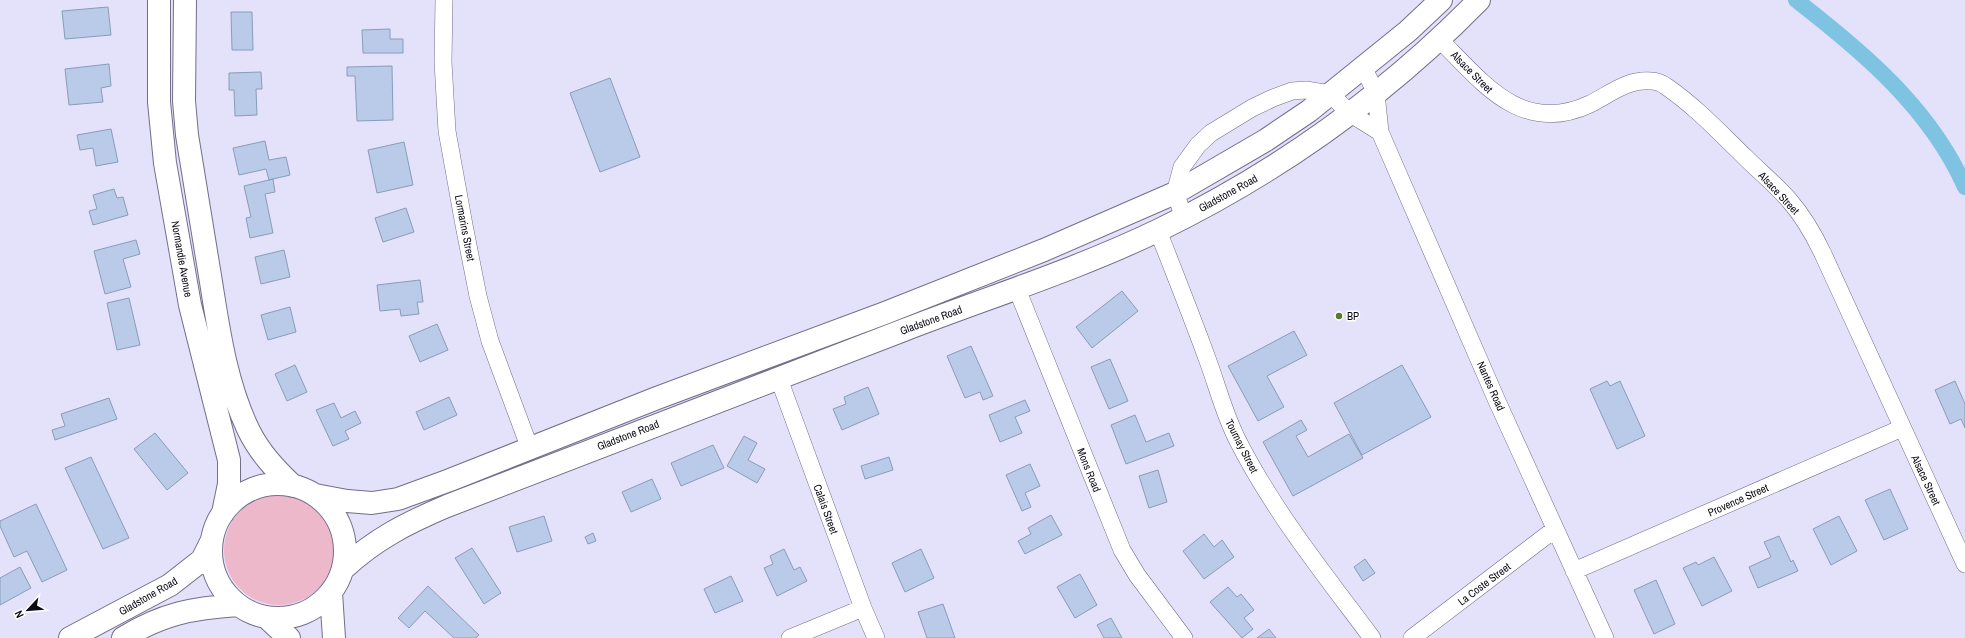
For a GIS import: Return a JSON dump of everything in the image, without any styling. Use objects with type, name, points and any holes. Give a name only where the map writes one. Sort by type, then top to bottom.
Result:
[{"type":"street","name":"Normandie Avenue","points":[[159,0],[159,102],[166,163],[190,305],[230,460],[229,484],[223,513]]},
{"type":"street","points":[[185,0],[184,101],[187,135],[222,348],[234,391],[248,428],[259,448],[272,466],[293,486]]},
{"type":"street","name":"Lormarins Street","points":[[444,0],[443,62],[448,131],[464,225],[478,296],[490,341],[531,448]]},
{"type":"street","name":"Gladstone Road","points":[[343,569],[360,552],[403,525],[447,506],[779,378],[1038,281],[1158,231],[1231,192],[1279,164],[1351,114],[1440,39],[1479,0]]},
{"type":"street","points":[[1408,31],[1411,40],[1417,46],[1440,39],[1447,19],[1437,4]]},
{"type":"street","name":"Gladstone Road","points":[[315,495],[347,501],[372,503],[398,499],[988,272],[1175,193],[1266,140],[1309,111],[1408,31],[1437,4]]},
{"type":"street","name":"Alsace Street","points":[[1440,39],[1495,94],[1518,108],[1532,112],[1551,114],[1569,112],[1590,104],[1626,84],[1641,80],[1653,81],[1666,86],[1720,133],[1789,200],[1802,218],[1823,254],[1965,564]]},
{"type":"street","name":"Nantes Road","points":[[1363,67],[1376,93],[1380,132],[1604,638]]},
{"type":"street","points":[[1184,217],[1175,193],[1182,167],[1198,145],[1211,133],[1252,108],[1292,91],[1306,90],[1330,94],[1351,114],[1380,132]]},
{"type":"street","points":[[1127,213],[1138,239]]},
{"type":"street","name":"Tournay Street","points":[[1158,231],[1238,442],[1260,482],[1286,521],[1372,638]]},
{"type":"street","points":[[1028,256],[1038,281]]},
{"type":"street","points":[[988,272],[1008,292]]},
{"type":"street","name":"Mons Road","points":[[1008,292],[1122,550],[1137,575],[1184,638]]},
{"type":"street","points":[[751,363],[752,375],[779,378],[794,356],[789,349]]},
{"type":"street","name":"Calais Street","points":[[779,378],[863,608],[876,638]]},
{"type":"street","name":"Provence Street","points":[[1574,571],[1902,428]]},
{"type":"street","points":[[522,476],[514,464],[531,448],[556,456],[557,463]]},
{"type":"street","points":[[274,484],[293,486],[315,495],[328,506],[337,520],[344,536],[345,553],[343,569],[331,594],[313,609],[290,618],[266,617],[251,613],[238,605],[225,592],[216,575],[212,557],[213,538],[223,513],[237,498],[254,488],[274,484]]},
{"type":"street","name":"La Coste Street","points":[[1412,638],[1555,529]]},
{"type":"street","name":"Gladstone Road","points":[[70,638],[155,594],[176,581],[202,560],[213,538]]},
{"type":"street","points":[[331,594],[334,638]]},
{"type":"street","points":[[122,638],[141,627],[174,613],[238,605]]},
{"type":"street","points":[[790,638],[863,608]]},
{"type":"street","points":[[266,617],[289,638]]},
{"type":"shaded area","points":[[279,495],[300,499],[310,504],[318,511],[325,519],[330,529],[334,550],[330,571],[325,581],[318,589],[310,596],[300,601],[279,605],[258,601],[248,596],[240,589],[233,581],[228,571],[224,550],[228,529],[233,519],[240,511],[248,504],[258,499]]},
{"type":"building","points":[[108,7],[111,35],[65,39],[62,11]]},
{"type":"building","points":[[231,12],[252,12],[253,50],[232,50]]},
{"type":"building","points":[[390,29],[390,39],[403,39],[403,53],[363,53],[362,30]]},
{"type":"building","points":[[109,64],[111,86],[101,88],[103,102],[69,105],[65,69]]},
{"type":"building","points":[[392,66],[393,120],[357,121],[355,76],[347,76],[347,67]]},
{"type":"building","points":[[261,72],[262,89],[256,89],[257,115],[235,116],[234,90],[229,90],[229,73]]},
{"type":"building","points":[[610,78],[640,157],[600,172],[570,93]]},
{"type":"building","points":[[111,129],[118,162],[96,166],[93,148],[80,150],[77,135]]},
{"type":"building","points":[[265,141],[269,160],[286,157],[290,175],[269,180],[266,169],[239,175],[233,148]]},
{"type":"building","points":[[404,142],[413,185],[377,193],[368,150]]},
{"type":"building","points":[[273,179],[275,192],[265,194],[273,233],[250,238],[246,218],[251,217],[244,186]]},
{"type":"building","points":[[114,189],[117,198],[123,197],[128,215],[93,225],[89,211],[97,209],[93,195]]},
{"type":"building","points":[[406,208],[414,232],[383,242],[375,218]]},
{"type":"building","points":[[136,240],[140,254],[123,259],[131,287],[105,294],[94,251]]},
{"type":"building","points":[[284,250],[290,277],[261,284],[255,257]]},
{"type":"building","points":[[420,280],[423,302],[417,302],[419,314],[401,316],[400,309],[380,311],[377,285]]},
{"type":"building","points":[[1122,291],[1138,311],[1092,348],[1076,327]]},
{"type":"building","points":[[129,298],[140,345],[117,350],[107,303]]},
{"type":"building","points":[[290,307],[296,332],[268,340],[261,315]]},
{"type":"building","points":[[437,324],[448,350],[420,362],[409,336]]},
{"type":"building","points":[[1294,331],[1307,355],[1267,376],[1284,407],[1258,421],[1228,366]]},
{"type":"building","points":[[971,346],[993,396],[983,400],[980,392],[965,398],[947,356]]},
{"type":"building","points":[[1110,359],[1128,401],[1109,409],[1091,367]]},
{"type":"building","points":[[295,365],[307,392],[287,401],[275,374]]},
{"type":"building","points":[[1402,365],[1431,417],[1362,455],[1334,403]]},
{"type":"building","points":[[1607,381],[1610,386],[1620,381],[1645,436],[1617,449],[1590,389]]},
{"type":"building","points":[[1955,381],[1965,404],[1965,428],[1961,419],[1950,424],[1935,390]]},
{"type":"building","points":[[868,387],[879,414],[842,430],[833,409],[846,404],[844,397]]},
{"type":"building","points":[[449,397],[457,415],[424,430],[416,412]]},
{"type":"building","points":[[109,398],[117,419],[55,440],[52,430],[65,426],[61,414]]},
{"type":"building","points":[[1025,400],[1030,411],[1015,417],[1022,433],[1000,442],[989,415]]},
{"type":"building","points":[[334,403],[341,418],[355,411],[361,423],[345,431],[349,439],[333,446],[316,410]]},
{"type":"building","points":[[1135,415],[1146,442],[1169,433],[1174,446],[1126,464],[1111,425]]},
{"type":"building","points":[[1301,420],[1307,430],[1296,436],[1308,457],[1349,434],[1363,458],[1293,496],[1263,442]]},
{"type":"building","points":[[155,433],[188,473],[167,490],[134,449]]},
{"type":"building","points":[[744,436],[757,443],[748,460],[765,469],[757,483],[727,466]]},
{"type":"building","points":[[713,445],[724,468],[681,486],[671,463]]},
{"type":"building","points":[[91,457],[129,538],[103,549],[65,468]]},
{"type":"building","points":[[889,457],[893,470],[865,479],[861,466]]},
{"type":"building","points":[[1030,464],[1040,486],[1025,493],[1031,507],[1022,511],[1006,475]]},
{"type":"building","points":[[1158,470],[1167,502],[1149,508],[1139,476]]},
{"type":"building","points":[[652,479],[661,499],[631,512],[622,492]]},
{"type":"building","points":[[1890,489],[1908,529],[1884,540],[1865,500]]},
{"type":"building","points":[[36,504],[67,570],[42,582],[27,551],[14,557],[0,526],[0,521]]},
{"type":"building","points":[[1051,515],[1062,535],[1025,554],[1018,541],[1031,534],[1028,528]]},
{"type":"building","points":[[544,516],[552,541],[517,552],[509,527]]},
{"type":"building","points":[[1839,516],[1857,551],[1831,565],[1813,529]]},
{"type":"building","points":[[593,533],[596,541],[588,544],[585,537]]},
{"type":"building","points":[[1204,534],[1214,547],[1222,540],[1234,557],[1204,579],[1183,551]]},
{"type":"building","points":[[1779,536],[1791,562],[1793,560],[1798,571],[1758,588],[1749,567],[1771,557],[1764,542]]},
{"type":"building","points":[[472,548],[501,593],[484,604],[455,558]]},
{"type":"building","points":[[784,549],[794,570],[800,567],[807,581],[777,596],[764,568],[773,564],[770,556]]},
{"type":"building","points":[[921,549],[934,578],[905,592],[892,563]]},
{"type":"building","points":[[1714,557],[1732,591],[1702,606],[1683,568],[1696,562],[1698,565]]},
{"type":"building","points":[[1365,559],[1375,573],[1363,581],[1354,567]]},
{"type":"building","points":[[20,567],[31,588],[0,605],[0,578]]},
{"type":"building","points":[[1080,574],[1097,605],[1075,618],[1057,587]]},
{"type":"building","points":[[731,576],[743,601],[715,613],[704,589]]},
{"type":"building","points":[[1656,580],[1675,624],[1654,634],[1634,590]]},
{"type":"building","points":[[428,586],[479,635],[476,638],[454,638],[425,611],[409,628],[398,618]]},
{"type":"building","points":[[1228,587],[1237,597],[1241,594],[1254,610],[1244,618],[1253,629],[1242,638],[1210,602]]},
{"type":"building","points":[[943,604],[955,638],[927,638],[918,612]]},
{"type":"building","points":[[1111,618],[1122,638],[1104,638],[1097,625]]},
{"type":"building","points":[[1269,629],[1276,638],[1257,638]]},
{"type":"waterway","points":[[1796,0],[1870,61],[1914,107],[1950,158],[1965,187]]},
{"type":"place","name":"BP","points":[[1339,316]]}]
